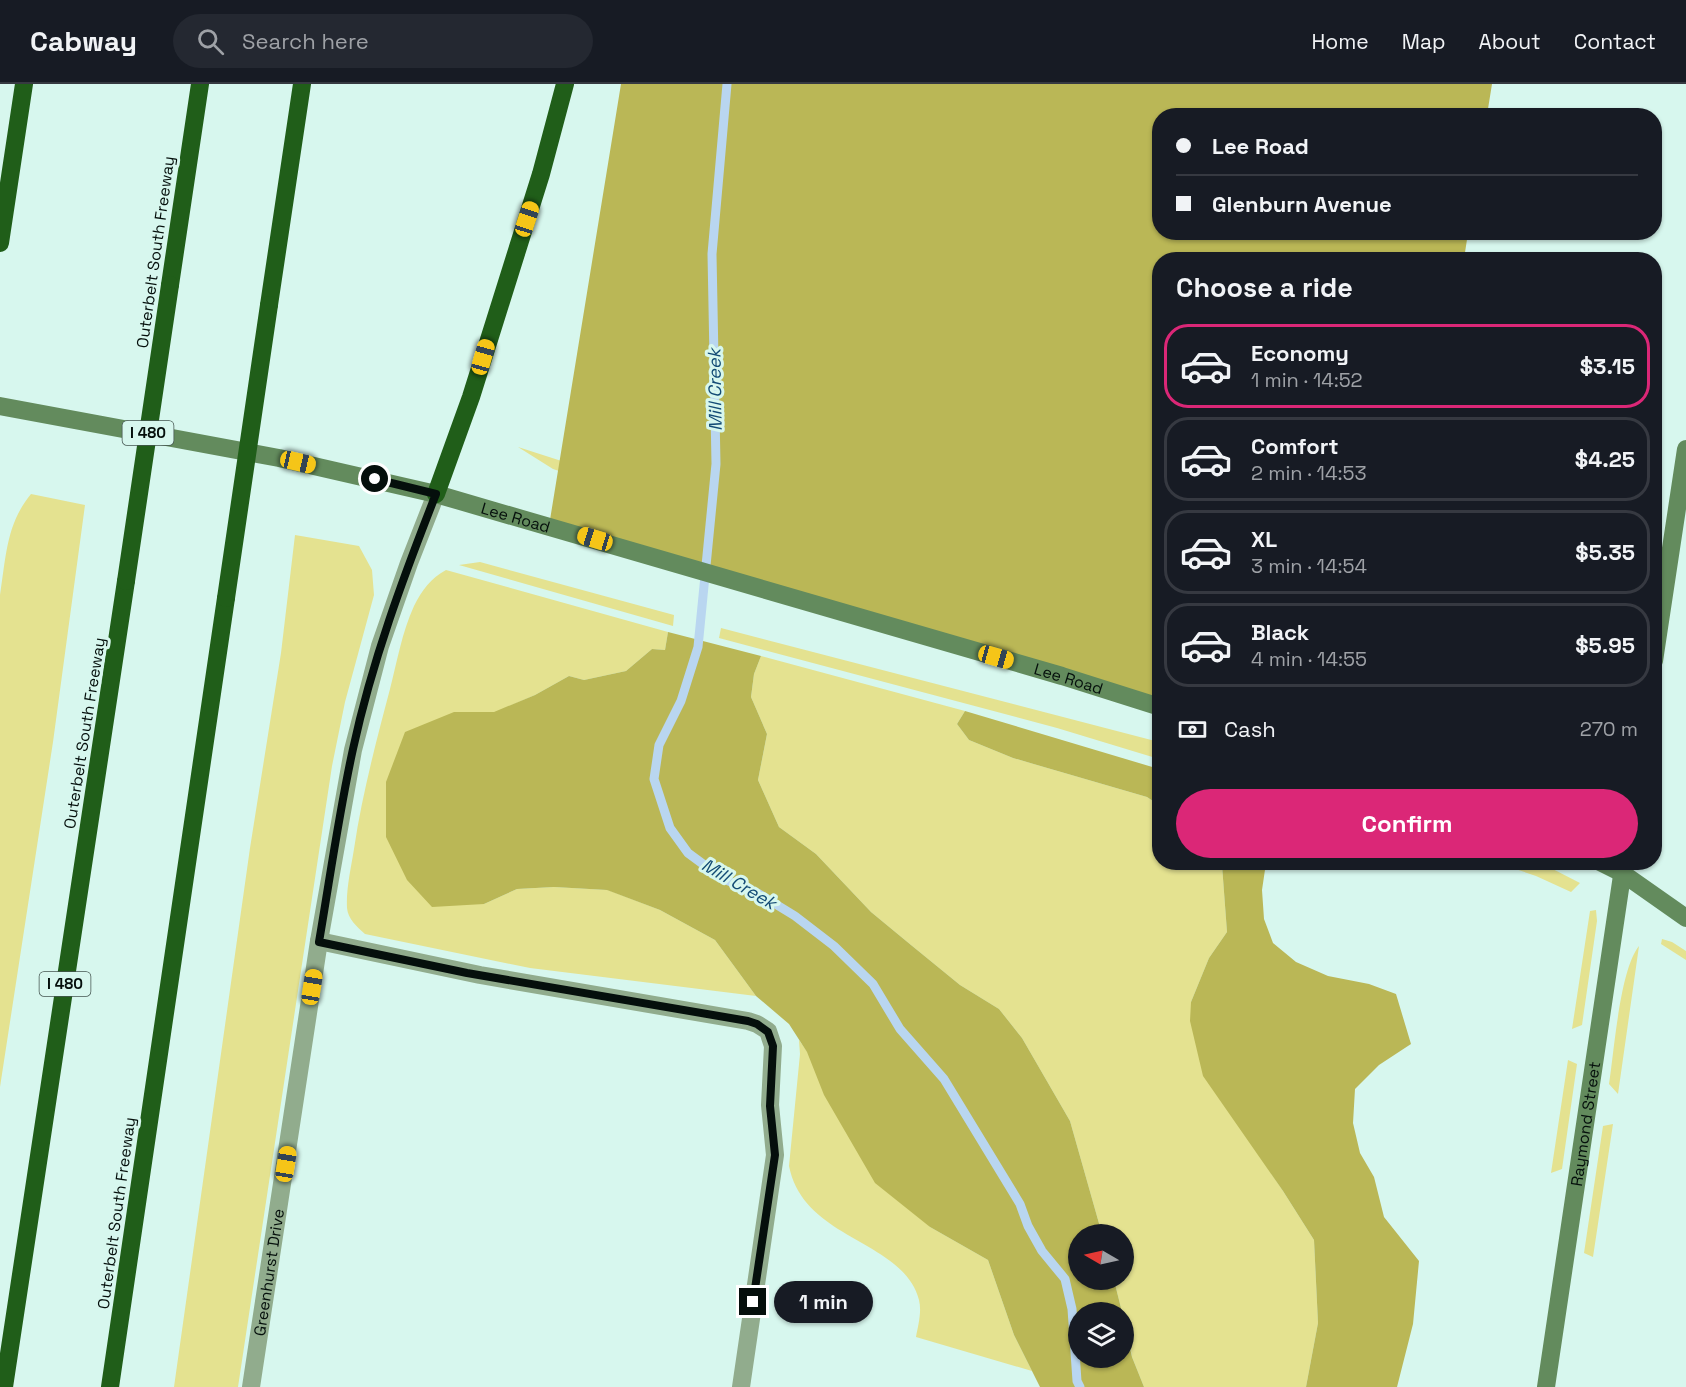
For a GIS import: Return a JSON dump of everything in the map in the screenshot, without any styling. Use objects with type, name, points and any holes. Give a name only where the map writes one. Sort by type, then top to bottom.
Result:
[{"type":"highway","points":[[0,243],[24,84]]},
{"type":"highway","name":"Outerbelt South Freeway","points":[[4,1387],[200,84]]},
{"type":"highway","name":"Outerbelt South Freeway","points":[[110,1387],[302,84]]},
{"type":"highway","points":[[436,494],[471,397],[541,174],[565,84]]},
{"type":"main road","name":"Lee Road","points":[[0,406],[279,458],[436,494],[1062,676],[1152,704]]},
{"type":"main road","points":[[1662,608],[1686,449]]},
{"type":"main road","name":"Raymond Street","points":[[1546,1387],[1623,870]]},
{"type":"main road","points":[[1626,870],[1686,918]]},
{"type":"street","name":"Greenhurst Drive","points":[[251,1387],[319,942],[352,750],[397,595],[436,494]]},
{"type":"street","points":[[319,942],[467,973],[748,1021],[768,1032],[773,1046],[770,1106],[775,1155],[741,1387]]},
{"type":"shaded area","points":[[621,84],[1492,84],[1488,108],[1152,108],[1152,240],[1467,240],[1465,252],[1152,252],[1152,705],[549,526]]},
{"type":"shaded area","points":[[518,447],[689,502],[687,514],[553,469]]},
{"type":"shaded area","points":[[31,494],[85,505],[53,742],[0,1087],[0,595],[8,542],[16,517]]},
{"type":"shaded area","points":[[295,535],[359,546],[372,570],[374,595],[345,702],[332,766],[238,1387],[174,1387],[250,848],[281,653]]},
{"type":"shaded area","points":[[480,562],[674,615],[673,626],[459,565]]},
{"type":"shaded area","points":[[446,570],[668,632],[665,650],[652,649],[626,671],[584,680],[569,676],[535,695],[494,713],[454,712],[484,904],[517,889],[554,887],[608,890],[660,910],[715,940],[756,996],[530,968],[365,934],[353,922],[349,916],[347,901],[357,829],[400,647],[420,595],[431,581]]},
{"type":"shaded area","points":[[721,628],[1152,740],[1152,757],[1057,728],[719,638]]},
{"type":"shaded area","points":[[668,632],[761,656],[754,674],[751,697],[767,734],[758,780],[779,827],[816,854],[871,912],[960,985],[999,1009],[1022,1038],[1070,1121],[1099,1224],[1068,1224],[1068,1290],[1116,1290],[1120,1302],[1068,1302],[1068,1368],[1134,1368],[1134,1362],[1144,1387],[1040,1387],[1014,1335],[988,1260],[930,1227],[875,1183],[824,1095],[807,1052],[789,1024],[756,996],[715,940],[660,910],[607,890],[554,887],[517,889],[484,904],[432,907],[407,880],[386,837],[386,782],[405,732],[454,712],[494,712],[535,695],[569,676],[584,680],[626,671],[652,649],[665,650]]},
{"type":"shaded area","points":[[761,656],[965,711],[957,724],[969,740],[1013,758],[1152,800],[1152,870],[1222,870],[1227,932],[1209,958],[1191,1002],[1245,1134],[1314,1240],[1318,1323],[1306,1387],[1144,1387],[1134,1362],[1134,1302],[1120,1302],[1116,1290],[1134,1290],[1134,1224],[1099,1224],[1070,1121],[1022,1038],[999,1009],[960,985],[871,912],[816,854],[779,827],[758,780],[767,734],[751,697],[754,674]]},
{"type":"shaded area","points":[[965,711],[1152,767],[1152,800],[1013,758],[969,740],[957,724]]},
{"type":"shaded area","points":[[1222,870],[1265,870],[1262,890],[1264,919],[1273,943],[1296,962],[1328,976],[1369,984],[1396,994],[1411,1044],[1379,1065],[1355,1089],[1353,1123],[1360,1153],[1374,1177],[1384,1217],[1419,1261],[1413,1324],[1397,1387],[1306,1387],[1318,1323],[1314,1240],[1203,1076],[1190,1021],[1191,1002],[1209,958],[1227,932]]},
{"type":"shaded area","points":[[1518,870],[1555,870],[1580,883],[1571,892]]},
{"type":"shaded area","points":[[1596,910],[1597,921],[1582,1025],[1572,1029],[1590,911]]},
{"type":"shaded area","points":[[1662,939],[1686,951],[1686,960],[1661,944]]},
{"type":"shaded area","points":[[1639,946],[1618,1094],[1609,1084],[1616,1032],[1622,991],[1632,957]]},
{"type":"shaded area","points":[[799,1040],[930,1227],[988,1260],[1014,1335],[1032,1371],[916,1337],[920,1305],[909,1280],[894,1264],[813,1210],[798,1191],[789,1166],[800,1054]]},
{"type":"shaded area","points":[[1568,1060],[1577,1064],[1562,1169],[1551,1173]]},
{"type":"shaded area","points":[[1613,1124],[1593,1257],[1584,1253],[1603,1126]]},
{"type":"waterway","name":"Mill Creek","points":[[727,84],[712,254],[716,464],[698,647],[681,701],[659,745],[654,779],[670,828],[688,853],[722,878],[759,894],[795,916],[834,946],[873,984],[900,1029],[944,1079],[1020,1204],[1028,1226],[1042,1251],[1065,1279],[1072,1309],[1077,1381],[1080,1387]]},
{"type":"route","points":[[375,479],[436,494],[380,646],[352,750],[319,942],[467,973],[748,1021],[768,1032],[773,1046],[770,1106],[775,1155],[753,1302]]}]
